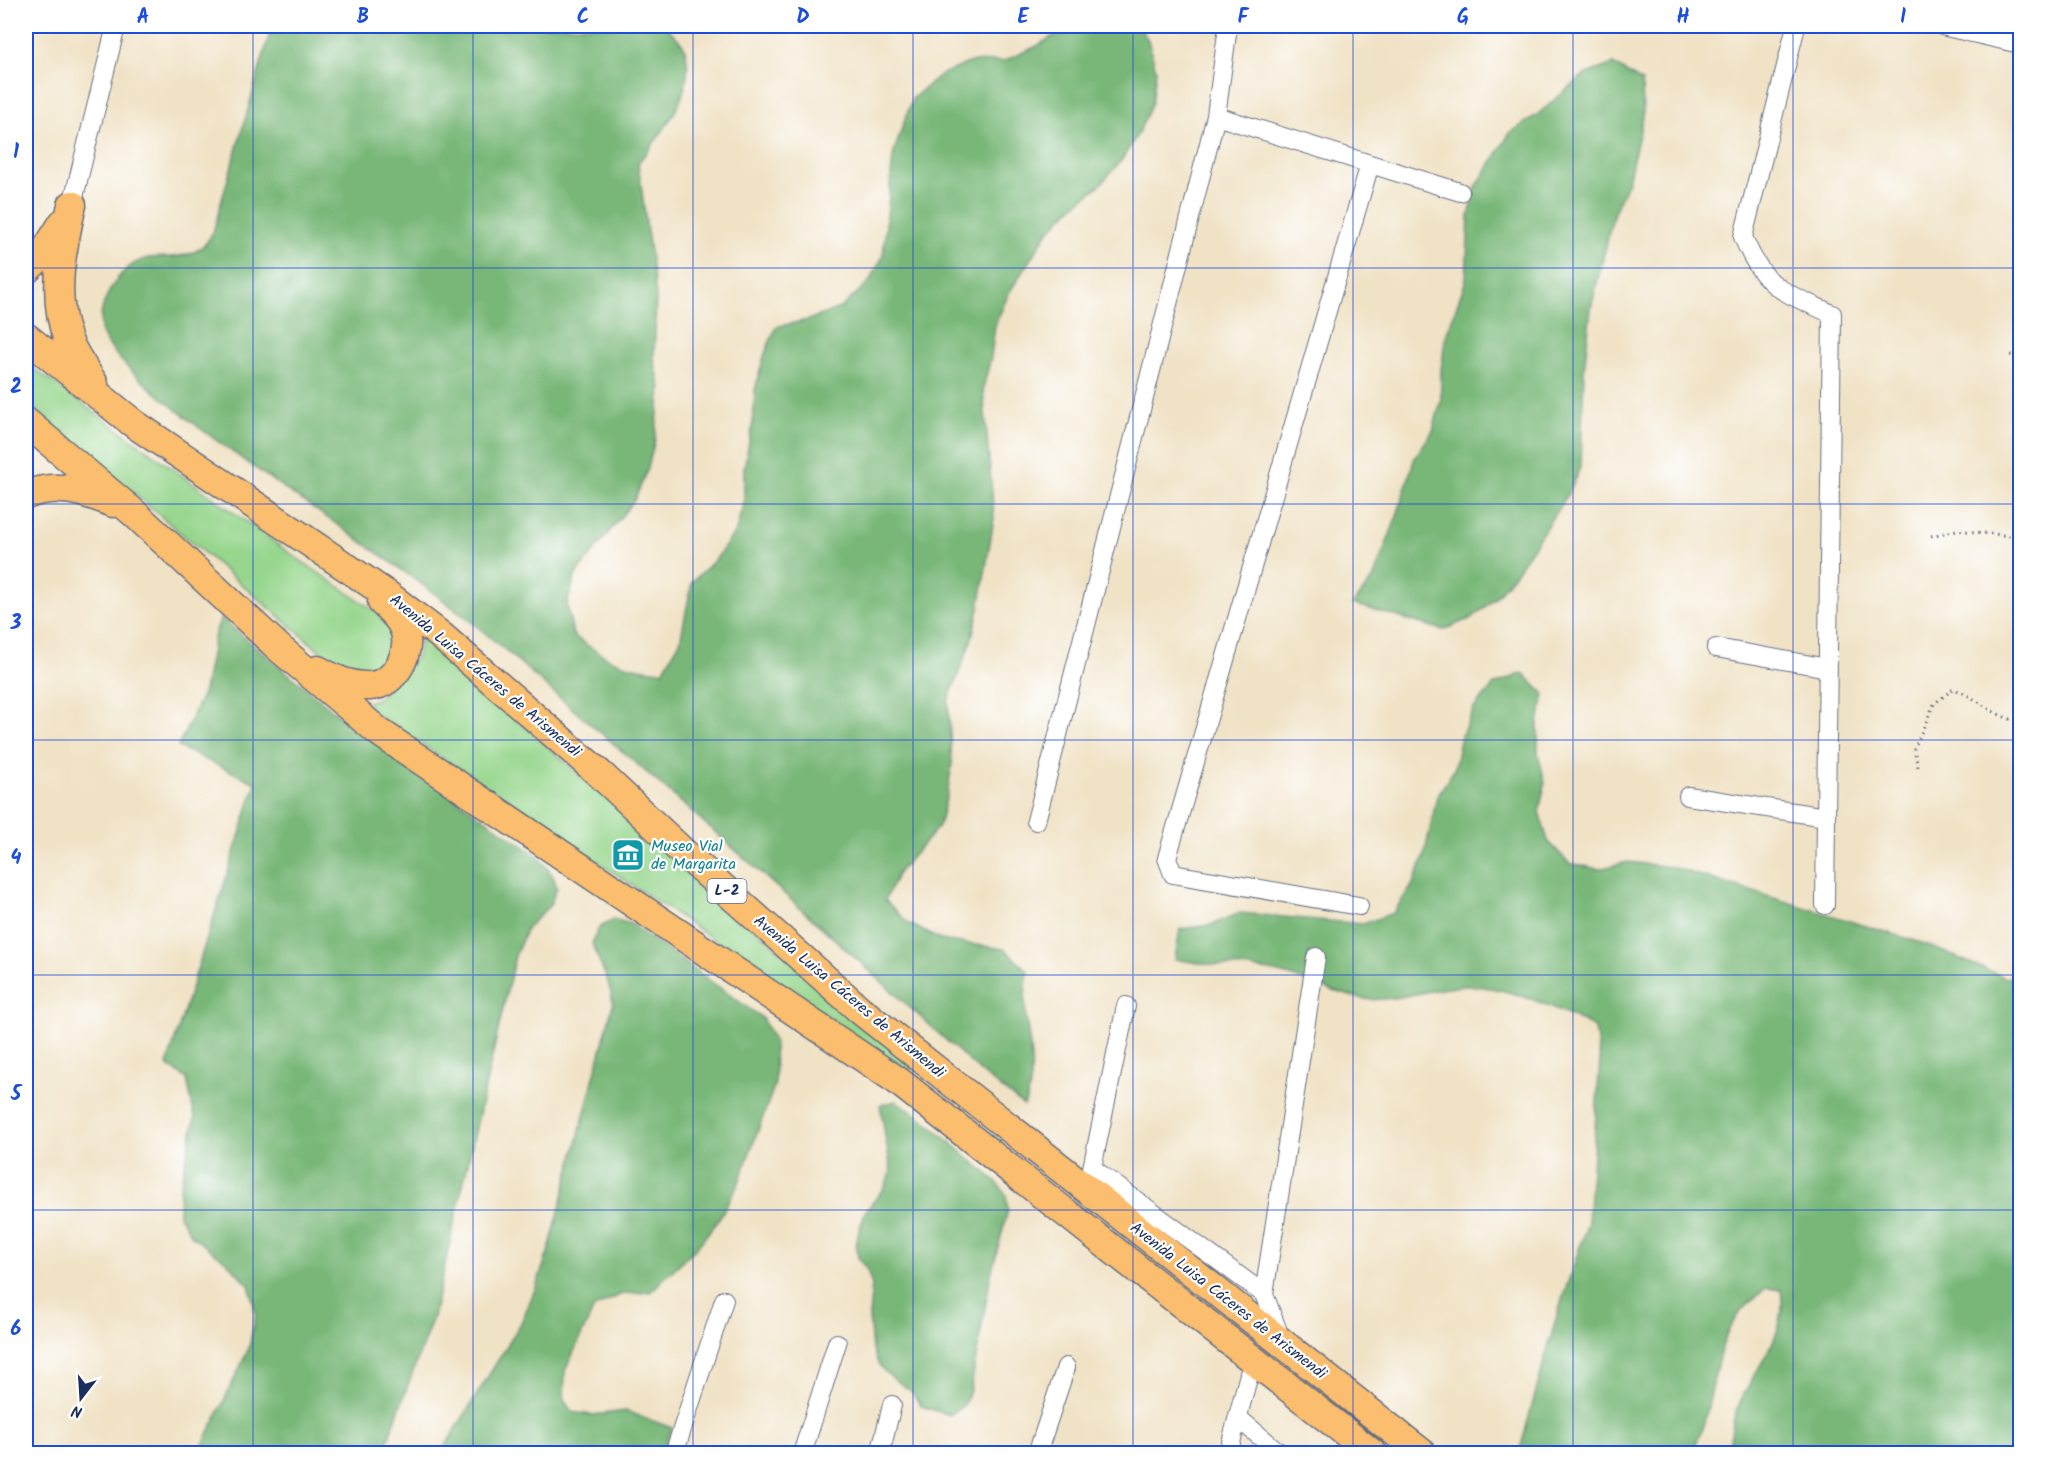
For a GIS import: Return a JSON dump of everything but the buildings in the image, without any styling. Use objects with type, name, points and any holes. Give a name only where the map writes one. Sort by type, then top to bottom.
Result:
[{"type":"main road","points":[[26,270],[57,237],[72,205]]},
{"type":"main road","points":[[72,205],[60,270],[61,315],[68,340],[105,401]]},
{"type":"main road","name":"Avenida Luisa Cáceres de Arismendi","points":[[26,338],[105,401],[219,482],[389,596],[501,686],[860,1010],[1423,1454]]},
{"type":"main road","name":"Avenida Luisa Cáceres de Arismendi","points":[[26,422],[134,513],[279,648],[379,732],[898,1082],[1373,1454]]},
{"type":"main road","points":[[26,495],[46,489],[76,489],[134,513]]},
{"type":"main road","points":[[279,648],[335,680],[354,685],[372,686],[388,680],[399,668],[407,641],[403,626],[393,612],[336,561]]},
{"type":"street","points":[[72,205],[116,26]]},
{"type":"street","points":[[1036,821],[1216,116],[1228,26]]},
{"type":"street","points":[[1796,26],[1743,237],[1755,266],[1777,288],[1832,314],[1825,905]]},
{"type":"street","points":[[1942,26],[2020,44]]},
{"type":"street","points":[[1216,116],[1460,192]]},
{"type":"street","points":[[1359,906],[1173,874],[1167,858],[1370,164]]},
{"type":"street","points":[[1716,648],[1828,668]]},
{"type":"street","points":[[1688,796],[1826,817]]},
{"type":"street","points":[[1285,1345],[1274,1327],[1264,1294],[1316,957]]},
{"type":"street","points":[[1126,1006],[1092,1168],[1264,1294]]},
{"type":"street","points":[[674,1454],[724,1300]]},
{"type":"street","points":[[802,1454],[837,1343]]},
{"type":"street","points":[[1228,1454],[1253,1359]]},
{"type":"street","points":[[1036,1454],[1066,1367]]},
{"type":"street","points":[[880,1454],[892,1405]]},
{"type":"street","points":[[1238,1418],[1281,1454]]},
{"type":"path","points":[[2010,355],[2020,356]]},
{"type":"path","points":[[1931,536],[1957,530],[2020,537]]},
{"type":"path","points":[[1918,767],[1914,749],[1934,704],[1953,688],[1966,693],[2001,718],[2020,721]]},
{"type":"green space","points":[[272,26],[666,26],[683,44],[687,63],[687,79],[683,94],[676,110],[658,138],[638,163],[656,296],[654,359],[661,389],[655,439],[648,468],[635,499],[576,574],[567,604],[573,635],[585,644],[605,657],[625,665],[663,671],[680,642],[692,582],[716,559],[736,531],[744,500],[744,468],[753,422],[755,390],[764,356],[776,327],[808,320],[842,307],[869,282],[883,256],[893,156],[913,98],[940,75],[971,62],[1004,61],[1037,46],[1070,26],[1139,26],[1148,40],[1156,70],[1152,103],[1138,134],[1121,161],[1099,186],[1070,209],[1047,233],[1009,293],[995,325],[991,357],[983,388],[994,518],[979,609],[971,641],[948,701],[952,764],[947,795],[939,826],[898,873],[885,900],[908,923],[941,940],[1004,949],[1028,971],[1025,1000],[1031,1055],[1031,1081],[1024,1106],[981,1072],[733,848],[483,632],[401,569],[242,459],[165,401],[111,348],[101,328],[101,318],[107,296],[119,277],[127,269],[145,259],[183,256],[200,249],[206,244],[214,229]]},
{"type":"green space","points":[[1613,64],[1642,82],[1643,117],[1628,181],[1614,212],[1591,308],[1584,370],[1581,465],[1569,493],[1516,572],[1496,597],[1472,618],[1443,630],[1353,604],[1373,579],[1397,516],[1415,457],[1433,431],[1441,400],[1441,369],[1446,336],[1466,280],[1469,216],[1476,187],[1510,133],[1538,114],[1584,75]]},
{"type":"green space","points":[[26,363],[295,557],[384,617],[392,625],[392,659],[371,677],[338,666],[26,402]]},
{"type":"green space","points":[[221,618],[358,731],[538,856],[553,876],[557,888],[550,905],[527,928],[515,956],[433,1317],[383,1453],[199,1453],[249,1348],[256,1313],[249,1285],[226,1261],[193,1237],[179,1216],[180,1188],[195,1118],[187,1079],[167,1065],[256,783],[178,747],[204,691],[215,633]]},
{"type":"green space","name":"Museo Vial de Margarita","points":[[422,636],[912,1067],[906,1074],[815,1007],[369,709],[367,702],[379,698],[417,657]]},
{"type":"green space","points":[[1523,673],[1544,694],[1538,723],[1538,753],[1545,783],[1539,812],[1548,841],[1569,863],[1598,869],[1628,862],[1672,867],[1922,943],[2006,978],[2020,976],[2020,1453],[1727,1453],[1737,1409],[1768,1352],[1780,1323],[1781,1290],[1766,1288],[1742,1310],[1731,1325],[1719,1357],[1704,1422],[1691,1453],[1519,1453],[1557,1315],[1588,1222],[1600,1061],[1595,1028],[1532,1000],[1480,986],[1454,987],[1390,998],[1366,999],[1342,994],[1270,971],[1175,959],[1180,929],[1211,925],[1240,913],[1363,924],[1393,913],[1412,886],[1424,857],[1437,796],[1454,770],[1461,736],[1475,707],[1494,685]]},
{"type":"green space","points":[[613,919],[631,924],[762,1018],[774,1041],[775,1084],[738,1185],[718,1220],[698,1246],[650,1292],[622,1294],[594,1308],[565,1371],[564,1400],[572,1412],[592,1415],[626,1411],[672,1428],[662,1453],[441,1453],[521,1323],[549,1250],[613,1004],[607,980],[592,943],[599,928]]},
{"type":"green space","points":[[896,1101],[923,1119],[996,1181],[1006,1195],[1008,1210],[991,1274],[970,1391],[963,1406],[950,1415],[921,1406],[912,1392],[887,1374],[878,1363],[872,1348],[869,1317],[872,1285],[867,1270],[858,1258],[856,1241],[865,1212],[885,1187],[891,1171],[880,1105]]},
{"type":"place","name":"Museo Vial de Margarita","points":[[628,855]]}]
